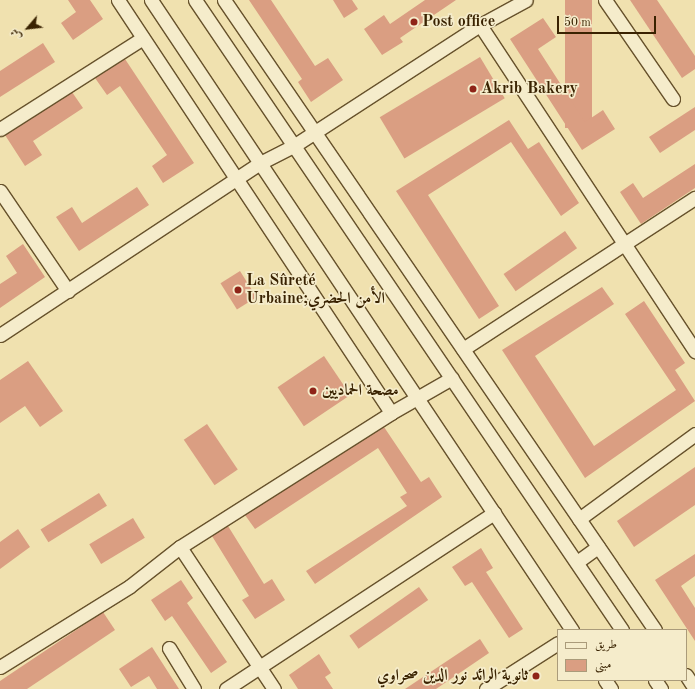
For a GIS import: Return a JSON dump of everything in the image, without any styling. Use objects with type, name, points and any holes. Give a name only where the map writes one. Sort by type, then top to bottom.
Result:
[{"type":"street","points":[[118,0],[391,413]]},
{"type":"street","points":[[151,0],[571,629]]},
{"type":"street","points":[[195,0],[578,562],[621,629]]},
{"type":"street","points":[[224,0],[654,629]]},
{"type":"street","points":[[0,335],[260,163],[294,145],[480,25],[526,0]]},
{"type":"street","points":[[605,0],[673,99]]},
{"type":"street","points":[[480,25],[623,245],[695,352]]},
{"type":"street","points":[[0,129],[143,38]]},
{"type":"street","points":[[0,192],[68,291]]},
{"type":"street","points":[[464,349],[695,198]]},
{"type":"street","points":[[0,667],[130,586],[180,547],[391,413],[452,378]]},
{"type":"street","points":[[579,519],[695,434]]},
{"type":"street","points":[[226,689],[494,513]]},
{"type":"street","points":[[180,547],[274,689]]},
{"type":"street","points":[[578,562],[598,547]]},
{"type":"street","points":[[486,689],[557,644]]},
{"type":"street","points":[[169,648],[194,689]]},
{"type":"street","points":[[687,676],[695,688]]},
{"type":"building","points":[[68,0],[90,0],[103,19],[73,40],[61,23],[76,12]]},
{"type":"building","points":[[249,0],[271,0],[315,66],[328,58],[343,80],[311,102],[298,82],[302,79]]},
{"type":"building","points":[[333,0],[352,0],[358,9],[344,18]]},
{"type":"building","points":[[425,0],[456,0],[400,38],[403,42],[382,55],[364,29],[384,15],[390,24]]},
{"type":"building","points":[[565,0],[592,0],[592,128],[565,128]]},
{"type":"building","points":[[630,0],[657,0],[695,56],[695,69],[682,78]]},
{"type":"building","points":[[543,18],[556,37],[538,49],[585,122],[603,110],[615,129],[582,150],[510,39]]},
{"type":"building","points":[[43,43],[55,62],[0,97],[0,71]]},
{"type":"building","points":[[480,57],[505,98],[404,158],[380,117]]},
{"type":"building","points":[[125,59],[194,163],[163,183],[152,166],[167,155],[120,86],[107,95],[95,78]]},
{"type":"building","points":[[72,92],[83,108],[33,141],[42,155],[25,166],[5,135]]},
{"type":"building","points":[[695,107],[695,130],[660,153],[649,137]]},
{"type":"building","points":[[509,120],[528,149],[539,142],[579,203],[561,216],[511,142],[428,195],[499,306],[479,319],[396,191]]},
{"type":"building","points":[[695,164],[695,188],[641,224],[620,192],[633,183],[643,198]]},
{"type":"building","points":[[137,187],[149,205],[79,251],[56,217],[72,207],[82,223]]},
{"type":"building","points":[[565,231],[577,248],[516,291],[504,274]]},
{"type":"building","points":[[23,244],[45,277],[0,308],[0,284],[17,273],[6,256]]},
{"type":"building","name":"La Sûreté Urbaine;الأمن الحضري","points":[[240,271],[256,297],[237,309],[220,283]]},
{"type":"building","points":[[602,287],[614,304],[535,356],[594,446],[676,390],[625,314],[644,301],[685,363],[675,370],[695,401],[585,478],[502,350]]},
{"type":"building","name":"مصحة الحماديين","points":[[324,356],[350,395],[304,426],[278,387]]},
{"type":"building","points":[[28,361],[63,411],[40,427],[25,406],[0,423],[0,380]]},
{"type":"building","points":[[207,424],[238,470],[215,485],[184,440]]},
{"type":"building","points":[[384,427],[421,482],[429,477],[442,497],[315,584],[306,571],[407,506],[400,497],[407,493],[378,448],[255,529],[245,515]]},
{"type":"building","points":[[695,467],[695,505],[634,547],[617,521]]},
{"type":"building","points":[[99,493],[107,506],[48,542],[40,530]]},
{"type":"building","points":[[133,518],[145,538],[101,564],[89,544]]},
{"type":"building","points":[[228,526],[264,584],[272,579],[285,600],[255,619],[242,600],[249,596],[212,536]]},
{"type":"building","points":[[18,529],[30,547],[0,569],[0,542]]},
{"type":"building","points":[[481,548],[493,568],[486,572],[523,629],[509,638],[472,582],[465,586],[452,567]]},
{"type":"building","points":[[695,554],[695,576],[681,586],[695,608],[695,641],[655,580]]},
{"type":"building","points":[[181,580],[193,598],[187,603],[227,662],[211,673],[172,616],[165,621],[151,600]]},
{"type":"building","points":[[419,587],[428,600],[359,649],[349,636]]},
{"type":"building","points":[[103,612],[115,630],[27,689],[0,689],[0,681]]},
{"type":"building","points":[[480,639],[489,653],[436,689],[405,689]]},
{"type":"building","points":[[152,647],[179,689],[157,689],[149,676],[131,687],[119,669]]},
{"type":"building","points":[[319,654],[331,673],[325,677],[333,689],[298,689],[289,675]]},
{"type":"place","name":"Post office","points":[[414,22]]},
{"type":"place","name":"Akrib Bakery","points":[[473,89]]},
{"type":"place","name":"La Sûreté Urbaine;الأمن الحضري","points":[[238,290]]},
{"type":"place","name":"مصحة الحماديين","points":[[313,391]]},
{"type":"place","name":"ثانوية الرائد نور الدين صحراوي","points":[[536,676]]}]
